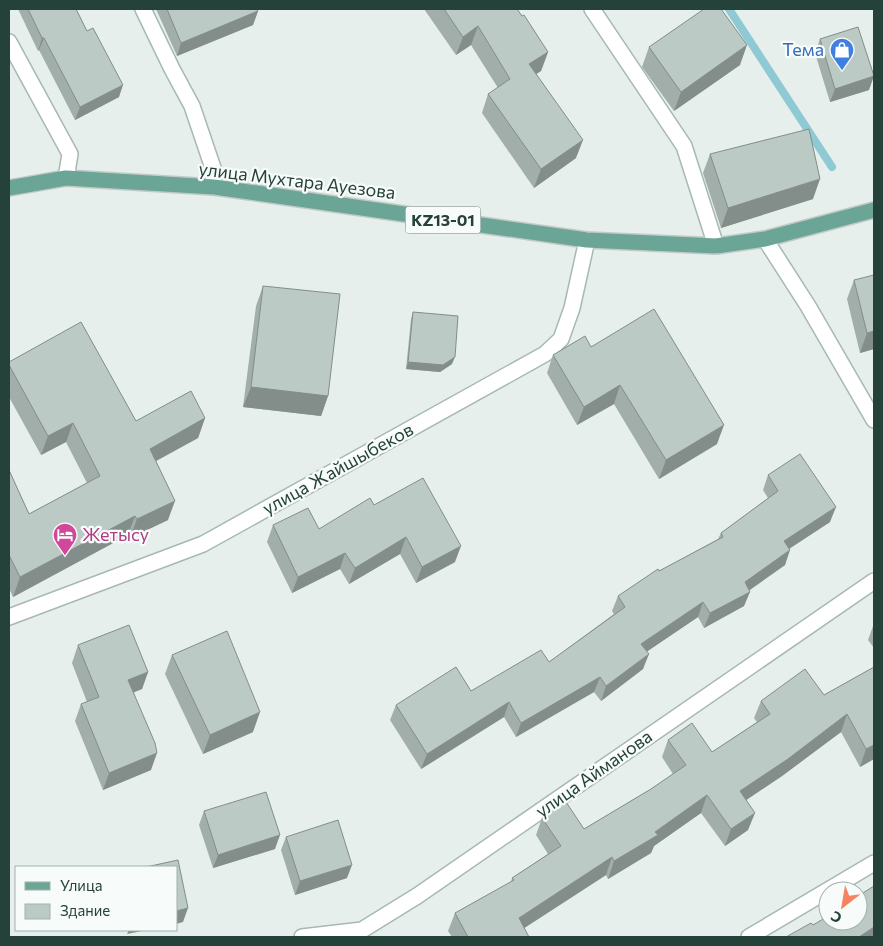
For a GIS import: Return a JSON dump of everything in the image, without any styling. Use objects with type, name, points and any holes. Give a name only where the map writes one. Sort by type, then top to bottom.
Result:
[{"type":"main road","name":"улица Мухтара Ауезова","points":[[9,188],[66,178],[214,187],[587,240],[716,246],[765,239],[874,210]]},
{"type":"street","points":[[144,9],[172,69],[192,106],[213,168],[214,187]]},
{"type":"street","points":[[592,9],[684,146],[716,246]]},
{"type":"street","points":[[9,42],[70,154],[66,178]]},
{"type":"street","points":[[765,239],[808,306],[874,420]]},
{"type":"street","name":"улица Жайшыбеков","points":[[9,617],[203,544],[545,354],[561,339],[572,308],[587,240]]},
{"type":"street","name":"улица Айманова","points":[[302,937],[362,930],[417,896],[874,580]]},
{"type":"street","points":[[749,937],[874,863]]},
{"type":"building","points":[[28,9],[76,9],[87,31],[93,28],[123,85],[80,107]]},
{"type":"building","points":[[167,9],[257,9],[258,11],[181,43]]},
{"type":"building","points":[[444,9],[517,9],[522,16],[524,15],[548,52],[529,64],[583,140],[541,169],[488,94],[510,79],[478,26],[463,37]]},
{"type":"building","points":[[704,9],[721,9],[747,45],[681,92],[649,47]]},
{"type":"building","name":"Тема","points":[[858,27],[874,76],[835,89],[820,39]]},
{"type":"building","points":[[809,129],[820,179],[728,208],[710,154]]},
{"type":"building","points":[[874,275],[874,331],[867,333],[854,280]]},
{"type":"building","points":[[263,286],[340,294],[328,396],[251,387]]},
{"type":"building","points":[[654,309],[724,425],[666,460],[620,385],[584,407],[553,355],[585,336],[591,347]]},
{"type":"building","points":[[413,312],[458,316],[455,357],[443,365],[408,362]]},
{"type":"building","points":[[81,322],[136,421],[191,391],[205,418],[150,449],[175,501],[137,519],[135,516],[20,577],[9,555],[9,470],[29,514],[100,476],[73,423],[48,436],[9,362]]},
{"type":"building","points":[[800,454],[836,507],[784,541],[790,550],[745,582],[750,592],[710,613],[703,602],[641,644],[649,654],[606,686],[600,677],[521,723],[509,702],[427,754],[396,705],[456,667],[471,691],[541,650],[549,662],[625,607],[618,596],[658,569],[659,571],[723,537],[721,533],[778,491],[768,475]]},
{"type":"building","points":[[423,478],[461,546],[422,567],[406,537],[355,568],[345,553],[298,577],[273,525],[308,508],[319,529],[370,498],[374,505]]},
{"type":"building","points":[[129,625],[148,672],[128,680],[155,743],[157,753],[109,773],[81,704],[99,697],[78,645]]},
{"type":"building","points":[[227,631],[260,712],[210,735],[172,655]]},
{"type":"building","points":[[874,667],[874,745],[866,749],[847,714],[788,759],[740,791],[755,813],[731,829],[707,795],[655,832],[658,835],[614,861],[612,857],[519,918],[529,937],[468,937],[455,913],[514,880],[512,878],[561,846],[542,818],[566,802],[584,829],[651,789],[686,765],[668,740],[692,723],[712,752],[770,714],[761,701],[805,669],[824,695]]},
{"type":"building","points":[[266,792],[280,835],[218,855],[204,811]]},
{"type":"building","points":[[338,820],[352,865],[300,881],[286,837]]},
{"type":"building","points":[[178,860],[188,908],[178,910],[178,866],[151,866]]},
{"type":"building","points":[[874,886],[874,927],[868,931],[868,890]]},
{"type":"building","points":[[818,922],[818,931],[868,931],[859,937],[786,937],[811,923],[813,925]]},
{"type":"waterway","points":[[729,9],[832,167]]},
{"type":"place","name":"Тема","points":[[842,71]]},
{"type":"place","name":"Жетысу","points":[[65,556]]}]
